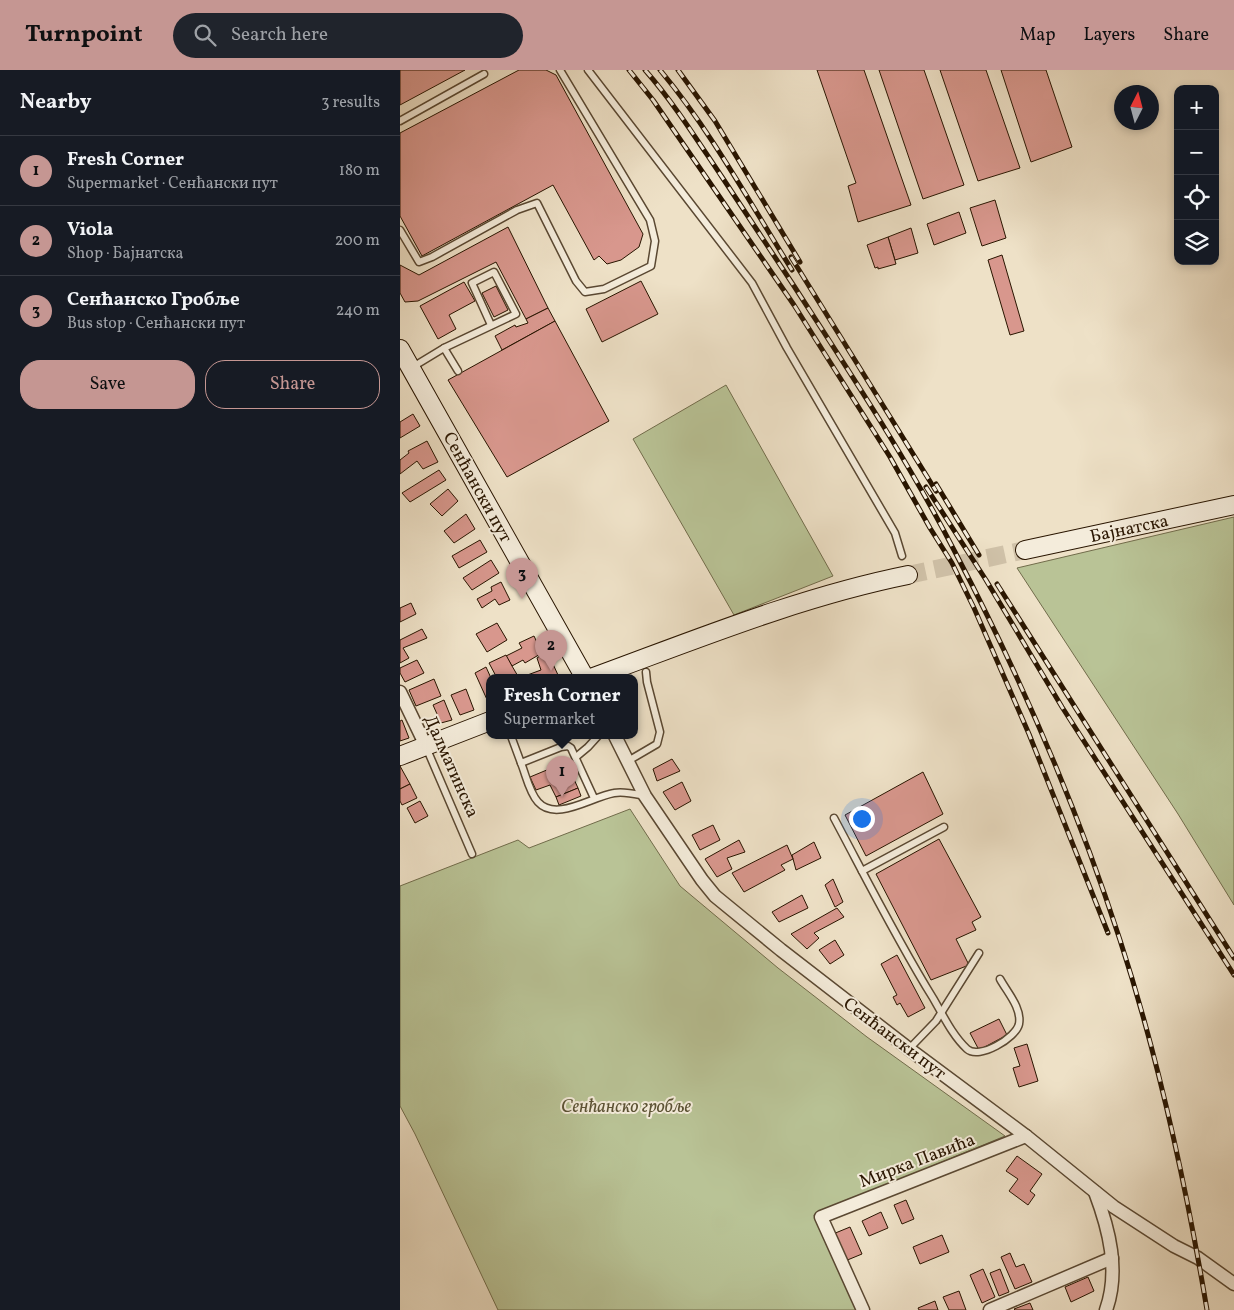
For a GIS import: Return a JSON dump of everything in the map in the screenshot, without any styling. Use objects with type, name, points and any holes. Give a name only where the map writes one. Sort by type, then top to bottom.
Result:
[{"type":"main road","name":"Сенћански пут","points":[[400,349],[583,674]]},
{"type":"main road","name":"Бајнатска","points":[[1025,550],[1234,505]]},
{"type":"main road","points":[[602,674],[728,627],[868,583],[908,575]]},
{"type":"main road","points":[[400,756],[486,723]]},
{"type":"street","name":"Далматинска","points":[[400,692],[426,746]]},
{"type":"street","name":"Сенћански пут","points":[[617,739],[645,796],[702,880],[716,896],[781,950],[1026,1136],[1128,1217],[1174,1246],[1198,1258],[1234,1284]]},
{"type":"street","name":"Мирка Павића","points":[[863,1310],[821,1217],[1026,1136]]},
{"type":"street","points":[[1095,1192],[1109,1236],[1112,1258],[1113,1279],[1106,1310]]},
{"type":"street","points":[[990,1310],[1112,1258]]},
{"type":"lane","points":[[400,230],[419,262],[432,257],[517,210],[537,203],[576,281],[585,292],[604,289],[651,266],[655,242],[650,220],[560,70]]},
{"type":"lane","points":[[588,70],[752,283],[787,348],[895,533],[902,556]]},
{"type":"lane","points":[[400,121],[484,74]]},
{"type":"lane","points":[[411,368],[444,348],[516,314],[494,272],[472,283],[491,325]]},
{"type":"lane","points":[[444,348],[458,371]]},
{"type":"lane","points":[[628,761],[657,744],[659,738],[660,732],[646,672]]},
{"type":"lane","points":[[512,739],[534,797],[542,806],[548,809],[558,811],[594,798],[620,792],[645,796]]},
{"type":"lane","points":[[576,757],[588,748],[596,739]]},
{"type":"lane","name":"Далматинска","points":[[426,746],[472,854]]},
{"type":"lane","points":[[521,763],[564,746],[571,748],[594,798]]},
{"type":"lane","points":[[834,818],[922,982],[956,1036],[972,1052],[985,1051],[1012,1037],[1019,1024],[1017,1008],[1000,979]]},
{"type":"lane","points":[[862,871],[944,827]]},
{"type":"lane","points":[[909,1049],[942,1013],[978,953]]},
{"type":"green space","points":[[726,385],[833,576],[734,615],[633,439]]},
{"type":"green space","points":[[1234,517],[1234,905],[1178,814],[1017,568]]},
{"type":"green space","name":"Сенћанско гробље","points":[[630,809],[680,886],[778,968],[867,1037],[1005,1136],[814,1215],[856,1310],[498,1310],[400,1106],[400,886],[518,840],[529,848]]},
{"type":"building","points":[[400,70],[465,70],[400,105]]},
{"type":"building","points":[[519,70],[546,70],[556,75],[643,234],[639,247],[621,260],[607,264],[599,256],[594,260],[553,185],[422,256],[400,216],[400,133]]},
{"type":"building","points":[[817,70],[864,70],[911,205],[858,222],[848,186],[856,183]]},
{"type":"building","points":[[879,70],[924,70],[964,185],[923,199]]},
{"type":"building","points":[[940,70],[986,70],[1020,168],[978,181]]},
{"type":"building","points":[[1001,70],[1046,70],[1072,147],[1031,162]]},
{"type":"building","points":[[995,200],[1006,238],[982,246],[970,208]]},
{"type":"building","points":[[959,212],[966,233],[934,245],[927,224]]},
{"type":"building","points":[[508,227],[548,308],[526,319],[496,262],[418,301],[405,302],[400,293],[400,265],[419,275]]},
{"type":"building","points":[[911,228],[918,253],[895,260],[888,237]]},
{"type":"building","points":[[888,237],[896,264],[878,269],[878,267],[875,268],[867,245]]},
{"type":"building","points":[[1002,255],[1024,331],[1010,335],[988,260]]},
{"type":"building","points":[[641,281],[658,314],[602,342],[586,309]]},
{"type":"building","points":[[464,282],[475,301],[449,315],[456,329],[438,339],[420,306]]},
{"type":"building","points":[[496,286],[508,310],[494,317],[482,293]]},
{"type":"building","points":[[548,308],[555,321],[502,350],[495,336],[515,325],[516,327],[528,323],[526,319]]},
{"type":"building","points":[[555,321],[609,421],[507,477],[448,380]]},
{"type":"building","points":[[413,414],[420,426],[400,438],[400,422]]},
{"type":"building","points":[[427,441],[438,462],[423,469],[417,461],[400,474],[400,460],[409,453],[408,451]]},
{"type":"building","points":[[439,470],[446,480],[410,502],[402,493]]},
{"type":"building","points":[[448,489],[458,501],[442,516],[430,504]]},
{"type":"building","points":[[466,514],[475,529],[454,543],[444,531]]},
{"type":"building","points":[[480,540],[487,552],[459,568],[452,556]]},
{"type":"building","points":[[491,560],[499,573],[472,590],[463,578]]},
{"type":"building","points":[[501,582],[510,600],[499,605],[495,599],[482,608],[477,599],[492,591],[491,587]]},
{"type":"building","points":[[411,603],[416,614],[400,622],[400,608]]},
{"type":"building","points":[[497,623],[507,640],[487,652],[476,634]]},
{"type":"building","points":[[422,629],[427,638],[403,648],[409,658],[400,663],[400,640]]},
{"type":"building","points":[[534,636],[542,653],[525,663],[523,660],[512,666],[506,656],[522,648],[519,643]]},
{"type":"building","points":[[547,651],[558,674],[530,674],[541,670],[537,658]]},
{"type":"building","points":[[506,655],[517,674],[495,674],[489,663]]},
{"type":"building","points":[[417,660],[424,673],[405,682],[400,673],[400,668]]},
{"type":"building","points":[[486,667],[489,674],[486,674],[486,697],[475,673]]},
{"type":"building","points":[[434,679],[441,696],[416,706],[409,690]]},
{"type":"building","points":[[466,689],[474,710],[460,715],[451,695]]},
{"type":"building","points":[[444,700],[452,720],[441,723],[433,705]]},
{"type":"building","points":[[402,720],[409,738],[400,741],[400,721]]},
{"type":"building","points":[[672,759],[680,771],[657,781],[653,769]]},
{"type":"building","points":[[566,762],[578,788],[556,797],[550,785],[536,790],[530,777]]},
{"type":"building","points":[[400,766],[410,784],[400,789]]},
{"type":"building","points":[[923,772],[943,814],[866,856],[845,815]]},
{"type":"building","points":[[682,782],[691,801],[675,810],[663,792]]},
{"type":"building","points":[[410,784],[417,798],[402,805],[400,789]]},
{"type":"building","points":[[578,788],[581,796],[559,805],[556,797]]},
{"type":"building","points":[[420,801],[428,816],[415,823],[407,808]]},
{"type":"building","points":[[713,825],[720,840],[700,850],[692,835]]},
{"type":"building","points":[[939,839],[981,917],[972,922],[976,930],[956,939],[969,965],[931,980],[876,874]]},
{"type":"building","points":[[739,840],[745,852],[727,858],[732,869],[717,877],[705,859]]},
{"type":"building","points":[[814,842],[821,858],[796,870],[792,855]]},
{"type":"building","points":[[787,845],[793,859],[781,865],[785,870],[744,892],[732,873]]},
{"type":"building","points":[[833,879],[843,902],[835,907],[825,885]]},
{"type":"building","points":[[802,895],[808,908],[779,922],[772,912]]},
{"type":"building","points":[[837,908],[844,917],[814,933],[819,938],[807,949],[791,934]]},
{"type":"building","points":[[835,940],[844,955],[830,964],[819,950]]},
{"type":"building","points":[[897,955],[925,1008],[908,1017],[900,1003],[897,1005],[893,997],[897,995],[881,964]]},
{"type":"building","points":[[999,1019],[1007,1035],[979,1050],[970,1033]]},
{"type":"building","points":[[1027,1044],[1038,1081],[1019,1087],[1013,1068],[1020,1066],[1014,1048]]},
{"type":"building","points":[[1017,1156],[1042,1174],[1030,1191],[1035,1195],[1028,1205],[1009,1191],[1018,1179],[1006,1171]]},
{"type":"building","points":[[906,1200],[914,1219],[902,1224],[894,1205]]},
{"type":"building","points":[[881,1212],[888,1228],[869,1236],[862,1221]]},
{"type":"building","points":[[850,1227],[862,1254],[845,1261],[833,1234]]},
{"type":"building","points":[[942,1235],[949,1252],[920,1264],[913,1247]]},
{"type":"building","points":[[1010,1253],[1016,1267],[1024,1264],[1032,1282],[1015,1289],[1001,1257]]},
{"type":"building","points":[[983,1269],[995,1297],[982,1303],[970,1275]]},
{"type":"building","points":[[1000,1269],[1009,1292],[999,1296],[990,1273]]},
{"type":"building","points":[[1088,1277],[1094,1291],[1071,1302],[1065,1287]]},
{"type":"building","points":[[959,1291],[966,1310],[949,1310],[943,1297]]},
{"type":"building","points":[[935,1301],[938,1310],[919,1310],[918,1308]]},
{"type":"building","points":[[1030,1303],[1033,1310],[1014,1309]]},
{"type":"tunnel","points":[[908,575],[1025,550]]},
{"type":"railway","points":[[629,70],[653,100],[794,305],[890,457],[952,563],[974,608],[1029,734],[1108,933]]},
{"type":"railway","points":[[645,70],[676,109],[722,177],[878,417],[918,484],[955,552],[1024,694],[1066,791],[1085,841],[1134,985],[1159,1077],[1181,1170],[1207,1310]]},
{"type":"railway","points":[[660,70],[679,93],[713,142],[792,270]]},
{"type":"railway","points":[[678,70],[715,121],[800,262]]},
{"type":"railway","points":[[791,257],[936,491]]},
{"type":"railway","points":[[936,484],[979,555]]},
{"type":"railway","points":[[926,487],[986,580],[1062,707],[1234,975]]},
{"type":"railway","points":[[997,584],[1234,958]]},
{"type":"place","name":"Сенћанско Гробље","points":[[522,599]]},
{"type":"place","name":"Viola","points":[[551,671]]},
{"type":"place","name":"Fresh Corner","points":[[562,797]]}]
